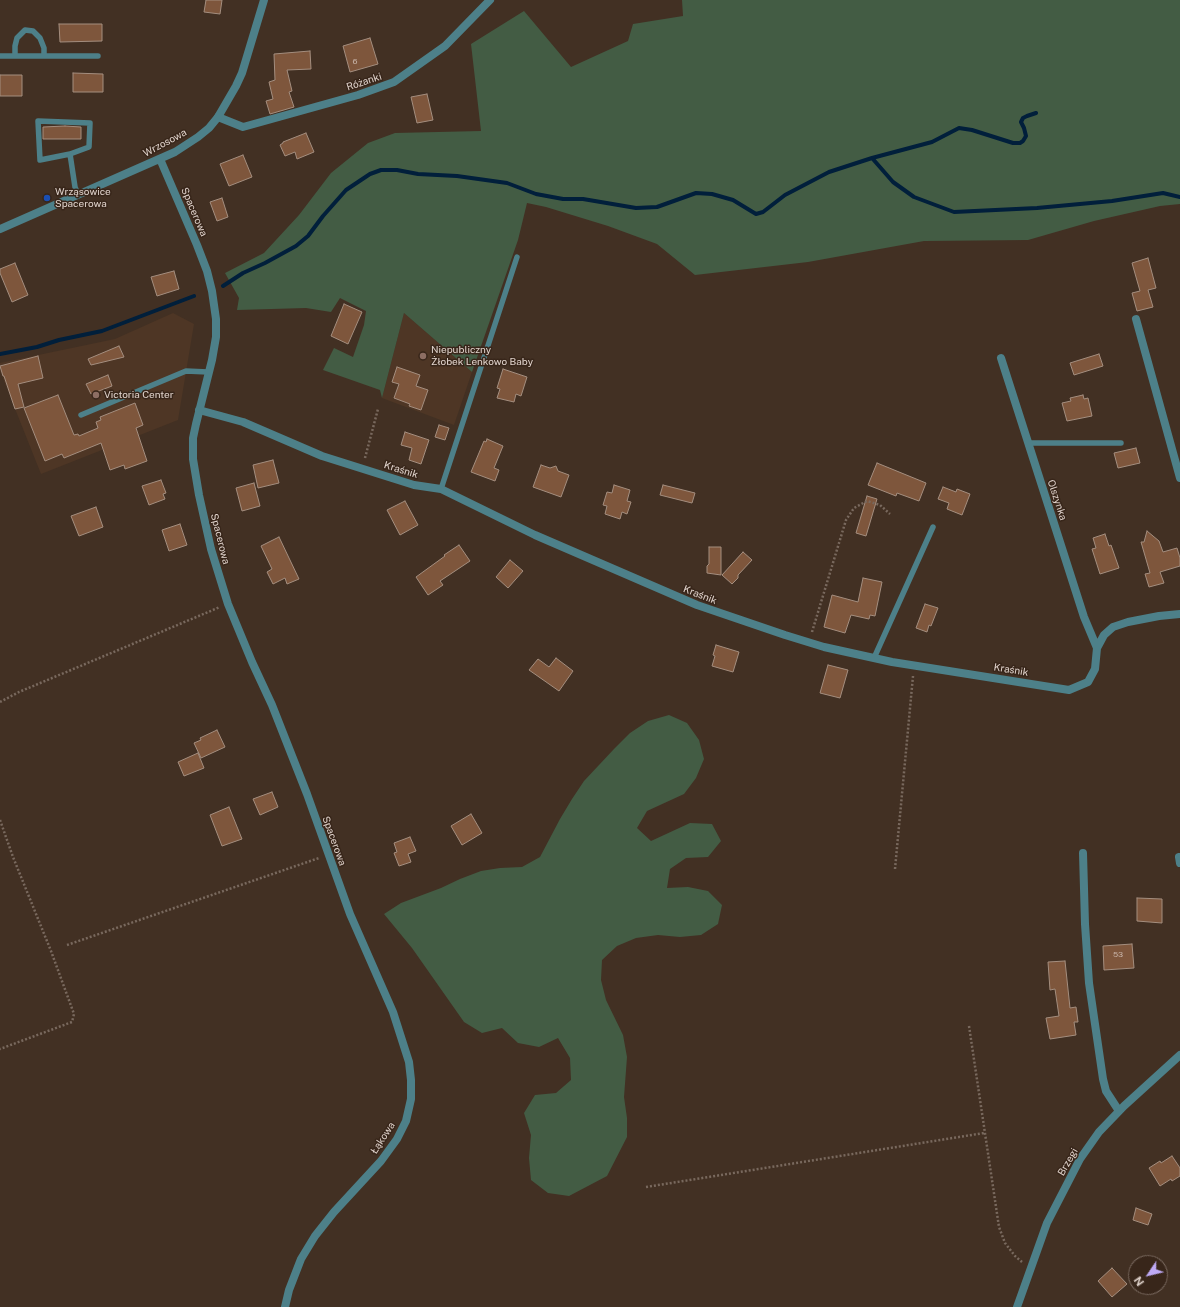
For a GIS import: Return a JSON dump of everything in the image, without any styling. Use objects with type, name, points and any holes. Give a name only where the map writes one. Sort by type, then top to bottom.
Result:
[{"type":"street","name":"Wrzosowa","points":[[0,229],[175,152],[209,128],[218,117],[242,73],[264,0]]},
{"type":"street","name":"Różanki","points":[[218,117],[243,127],[358,95],[394,82],[445,46],[490,0]]},
{"type":"street","name":"Spacerowa","points":[[160,159],[197,245],[212,292],[216,319],[216,337],[193,438],[193,458],[199,495],[211,549],[228,604],[272,705],[307,794],[350,914]]},
{"type":"street","points":[[1136,319],[1180,478]]},
{"type":"street","name":"Olszynka","points":[[1001,358],[1084,617],[1097,648]]},
{"type":"street","name":"Kraśnik","points":[[199,410],[243,422],[322,456],[414,485],[441,489],[535,534],[704,608],[809,642],[874,658],[1069,690],[1088,682],[1095,669],[1097,648],[1104,635],[1113,628],[1128,622],[1159,616],[1180,614]]},
{"type":"street","points":[[1083,853],[1085,924],[1089,983],[1103,1079],[1106,1091],[1119,1111]]},
{"type":"street","name":"Łąkowa","points":[[285,1307],[289,1290],[301,1259],[315,1236],[334,1212],[382,1161],[397,1139],[406,1121],[411,1099],[409,1062],[402,1038],[388,999],[350,914]]},
{"type":"street","name":"Brzegi","points":[[1017,1307],[1047,1223],[1080,1159],[1099,1132],[1119,1111],[1180,1055]]},
{"type":"lane","points":[[15,56],[17,38],[25,30],[33,31],[40,38],[44,48],[44,56]]},
{"type":"lane","points":[[0,56],[98,56]]},
{"type":"lane","points":[[38,121],[90,123],[90,147],[70,154],[40,160],[38,121]]},
{"type":"lane","points":[[70,154],[75,187],[78,195]]},
{"type":"lane","points":[[441,489],[516,257]]},
{"type":"lane","points":[[81,415],[186,371],[208,372]]},
{"type":"lane","points":[[1028,443],[1121,443]]},
{"type":"lane","points":[[874,658],[933,527]]},
{"type":"path","points":[[362,468],[378,409]]},
{"type":"path","points":[[809,642],[846,520],[854,508],[867,501],[880,505],[890,514]]},
{"type":"path","points":[[0,702],[19,692],[228,604]]},
{"type":"path","points":[[895,869],[914,665]]},
{"type":"path","points":[[0,820],[74,1014],[72,1022],[0,1049]]},
{"type":"path","points":[[67,945],[329,855]]},
{"type":"path","points":[[969,1026],[999,1227],[1005,1243],[1015,1256],[1030,1268]]},
{"type":"path","points":[[646,1187],[984,1133]]},
{"type":"shaded area","name":"Victoria Center","points":[[173,313],[194,324],[178,420],[41,474],[0,371],[0,363],[115,339]]},
{"type":"shaded area","name":"Niepubliczny Żłobek Lenkowo Baby","points":[[404,313],[472,372],[454,425],[382,398]]},
{"type":"green space","points":[[682,0],[1180,0],[1180,204],[1160,206],[1094,221],[1028,240],[924,241],[808,262],[695,275],[657,244],[608,226],[546,207],[527,203],[518,240],[472,372],[404,313],[382,398],[380,390],[323,370],[334,348],[353,357],[364,325],[366,311],[340,298],[331,312],[306,308],[237,310],[239,298],[225,273],[264,253],[299,215],[331,173],[368,143],[395,133],[481,131],[471,44],[524,11],[571,67],[628,41],[633,24],[683,16]]},
{"type":"green space","points":[[669,715],[687,723],[699,740],[704,759],[696,778],[684,794],[647,811],[637,828],[651,841],[690,823],[712,824],[721,841],[708,857],[686,858],[670,869],[667,888],[688,887],[708,891],[722,905],[718,924],[701,935],[680,937],[658,935],[636,938],[617,946],[602,960],[601,980],[606,1000],[623,1035],[627,1057],[624,1097],[627,1118],[627,1137],[607,1176],[569,1196],[548,1193],[531,1180],[529,1158],[531,1135],[524,1113],[535,1095],[556,1093],[571,1080],[570,1058],[558,1038],[539,1047],[518,1043],[502,1028],[482,1033],[464,1022],[412,948],[384,914],[401,903],[481,871],[522,867],[540,857],[560,819],[584,781],[630,733],[648,721]]},
{"type":"building","points":[[206,0],[222,0],[220,14],[204,12]]},
{"type":"building","points":[[59,24],[102,24],[102,41],[60,42]]},
{"type":"building","points":[[370,38],[378,64],[350,72],[343,46]]},
{"type":"building","points":[[310,51],[311,69],[287,70],[292,91],[289,92],[294,107],[270,114],[266,101],[273,99],[269,82],[275,80],[274,54]]},
{"type":"building","points":[[73,73],[103,74],[103,92],[73,92]]},
{"type":"building","points":[[0,75],[22,75],[22,96],[0,96]]},
{"type":"building","points":[[427,94],[433,120],[417,123],[411,97]]},
{"type":"building","points":[[43,127],[81,127],[81,139],[43,139]]},
{"type":"building","points":[[306,133],[314,152],[297,159],[295,152],[285,156],[280,145],[283,142]]},
{"type":"building","points":[[243,155],[252,177],[229,186],[220,164]]},
{"type":"building","points":[[222,198],[228,217],[217,221],[210,202]]},
{"type":"building","points":[[1148,258],[1156,288],[1148,290],[1153,307],[1137,311],[1132,293],[1140,291],[1132,263]]},
{"type":"building","points":[[15,263],[28,295],[12,302],[0,273],[0,269]]},
{"type":"building","points":[[174,271],[179,289],[157,296],[151,277]]},
{"type":"building","points":[[344,304],[362,312],[348,344],[331,336]]},
{"type":"building","points":[[119,346],[124,357],[91,365],[88,359]]},
{"type":"building","points":[[1099,354],[1103,366],[1074,375],[1070,363]]},
{"type":"building","points":[[38,356],[43,378],[18,384],[24,407],[15,409],[0,366]]},
{"type":"building","points":[[397,367],[420,375],[416,386],[428,390],[421,410],[409,406],[410,404],[394,398],[399,384],[392,382]]},
{"type":"building","points":[[503,369],[527,377],[521,396],[516,394],[514,402],[497,398],[500,389],[497,388]]},
{"type":"building","points":[[108,375],[112,386],[91,394],[86,384]]},
{"type":"building","points":[[58,395],[74,435],[78,434],[79,436],[98,428],[96,422],[101,420],[100,417],[135,403],[143,425],[136,428],[147,461],[125,469],[124,465],[110,470],[101,443],[64,458],[62,454],[45,461],[24,408]]},
{"type":"building","points":[[1083,395],[1084,399],[1088,398],[1092,416],[1067,421],[1062,403],[1071,401],[1070,398]]},
{"type":"building","points":[[439,425],[449,428],[445,440],[435,437]]},
{"type":"building","points":[[405,432],[429,440],[421,464],[409,460],[412,448],[401,445]]},
{"type":"building","points":[[487,439],[503,446],[494,468],[499,470],[495,481],[471,472],[484,441],[486,442]]},
{"type":"building","points":[[1136,448],[1140,463],[1118,468],[1114,453]]},
{"type":"building","points":[[273,460],[279,483],[258,488],[253,465]]},
{"type":"building","points":[[877,463],[926,483],[919,501],[897,493],[896,496],[868,485]]},
{"type":"building","points":[[541,465],[550,468],[556,466],[558,471],[569,475],[561,497],[533,487]]},
{"type":"building","points":[[161,480],[166,493],[163,494],[165,499],[149,505],[142,486]]},
{"type":"building","points":[[254,483],[260,506],[242,511],[236,488]]},
{"type":"building","points":[[614,485],[630,490],[627,501],[631,502],[627,514],[622,512],[620,519],[605,514],[607,506],[603,505],[607,492],[612,493]]},
{"type":"building","points":[[663,485],[695,493],[692,503],[660,495]]},
{"type":"building","points":[[943,487],[956,492],[957,489],[970,494],[962,515],[947,509],[949,503],[938,499]]},
{"type":"building","points":[[867,496],[877,499],[866,536],[856,533]]},
{"type":"building","points":[[405,501],[418,525],[400,535],[387,510]]},
{"type":"building","points":[[96,507],[103,527],[79,536],[71,516]]},
{"type":"building","points":[[180,524],[187,545],[169,551],[162,530]]},
{"type":"building","points":[[1147,531],[1159,541],[1163,552],[1177,548],[1180,558],[1180,566],[1160,572],[1164,583],[1149,587],[1145,574],[1150,573],[1141,542],[1144,542]]},
{"type":"building","points":[[1105,534],[1109,546],[1111,545],[1119,568],[1100,574],[1092,549],[1096,548],[1093,538]]},
{"type":"building","points":[[279,537],[299,579],[287,584],[285,578],[273,584],[267,572],[272,569],[261,546]]},
{"type":"building","points":[[459,545],[470,561],[440,581],[443,585],[428,595],[416,577]]},
{"type":"building","points":[[709,547],[721,547],[721,575],[707,573],[707,566],[709,564]]},
{"type":"building","points":[[743,552],[752,560],[732,584],[722,575]]},
{"type":"building","points":[[510,560],[523,571],[508,588],[496,577]]},
{"type":"building","points":[[863,578],[882,582],[875,616],[870,615],[869,619],[851,615],[845,633],[824,627],[832,595],[858,602]]},
{"type":"building","points":[[925,604],[938,608],[927,632],[916,628]]},
{"type":"building","points":[[716,645],[739,652],[733,672],[712,666]]},
{"type":"building","points":[[556,658],[573,671],[559,691],[529,670],[538,659],[549,667]]},
{"type":"building","points":[[828,665],[848,670],[840,698],[820,693]]},
{"type":"building","points":[[217,730],[225,747],[201,758],[194,743],[201,740],[200,738]]},
{"type":"building","points":[[198,753],[204,768],[184,776],[178,762]]},
{"type":"building","points":[[272,792],[278,807],[260,815],[253,799]]},
{"type":"building","points":[[229,807],[242,839],[222,846],[210,815]]},
{"type":"building","points":[[471,814],[482,833],[462,845],[451,826]]},
{"type":"building","points":[[410,837],[416,851],[408,854],[411,862],[399,866],[394,853],[397,852],[394,843]]},
{"type":"building","points":[[1137,898],[1162,899],[1162,923],[1137,921]]},
{"type":"building","points":[[1132,944],[1134,968],[1104,970],[1103,946]]},
{"type":"building","points":[[1065,961],[1070,1008],[1076,1007],[1078,1022],[1074,1022],[1076,1035],[1050,1039],[1046,1018],[1059,1016],[1055,989],[1050,990],[1048,962]]},
{"type":"building","points":[[1172,1156],[1180,1168],[1180,1176],[1172,1181],[1171,1179],[1160,1186],[1149,1168]]},
{"type":"building","points":[[1136,1208],[1152,1214],[1148,1225],[1133,1220]]},
{"type":"building","points":[[1112,1268],[1127,1284],[1112,1297],[1098,1281]]},
{"type":"waterway","points":[[223,286],[243,273],[296,246],[308,236],[346,190],[370,174],[381,170],[397,170],[418,174],[457,176],[507,183],[536,194],[563,199],[583,199],[636,208],[657,207],[696,193],[712,194],[733,200],[756,214],[763,212],[785,195],[829,172],[872,158],[932,142],[959,128],[972,130],[1013,143],[1020,143],[1026,136],[1021,122],[1023,118],[1036,113]]},
{"type":"waterway","points":[[872,158],[893,182],[914,197],[954,212],[1037,208],[1112,201],[1163,193],[1180,197]]},
{"type":"waterway","points":[[0,354],[37,347],[59,340],[102,331],[194,296]]},
{"type":"place","name":"Wrząsowice Spacerowa","points":[[47,198]]},
{"type":"place","name":"Niepubliczny Żłobek Lenkowo Baby","points":[[423,356]]},
{"type":"place","name":"Victoria Center","points":[[96,395]]}]
